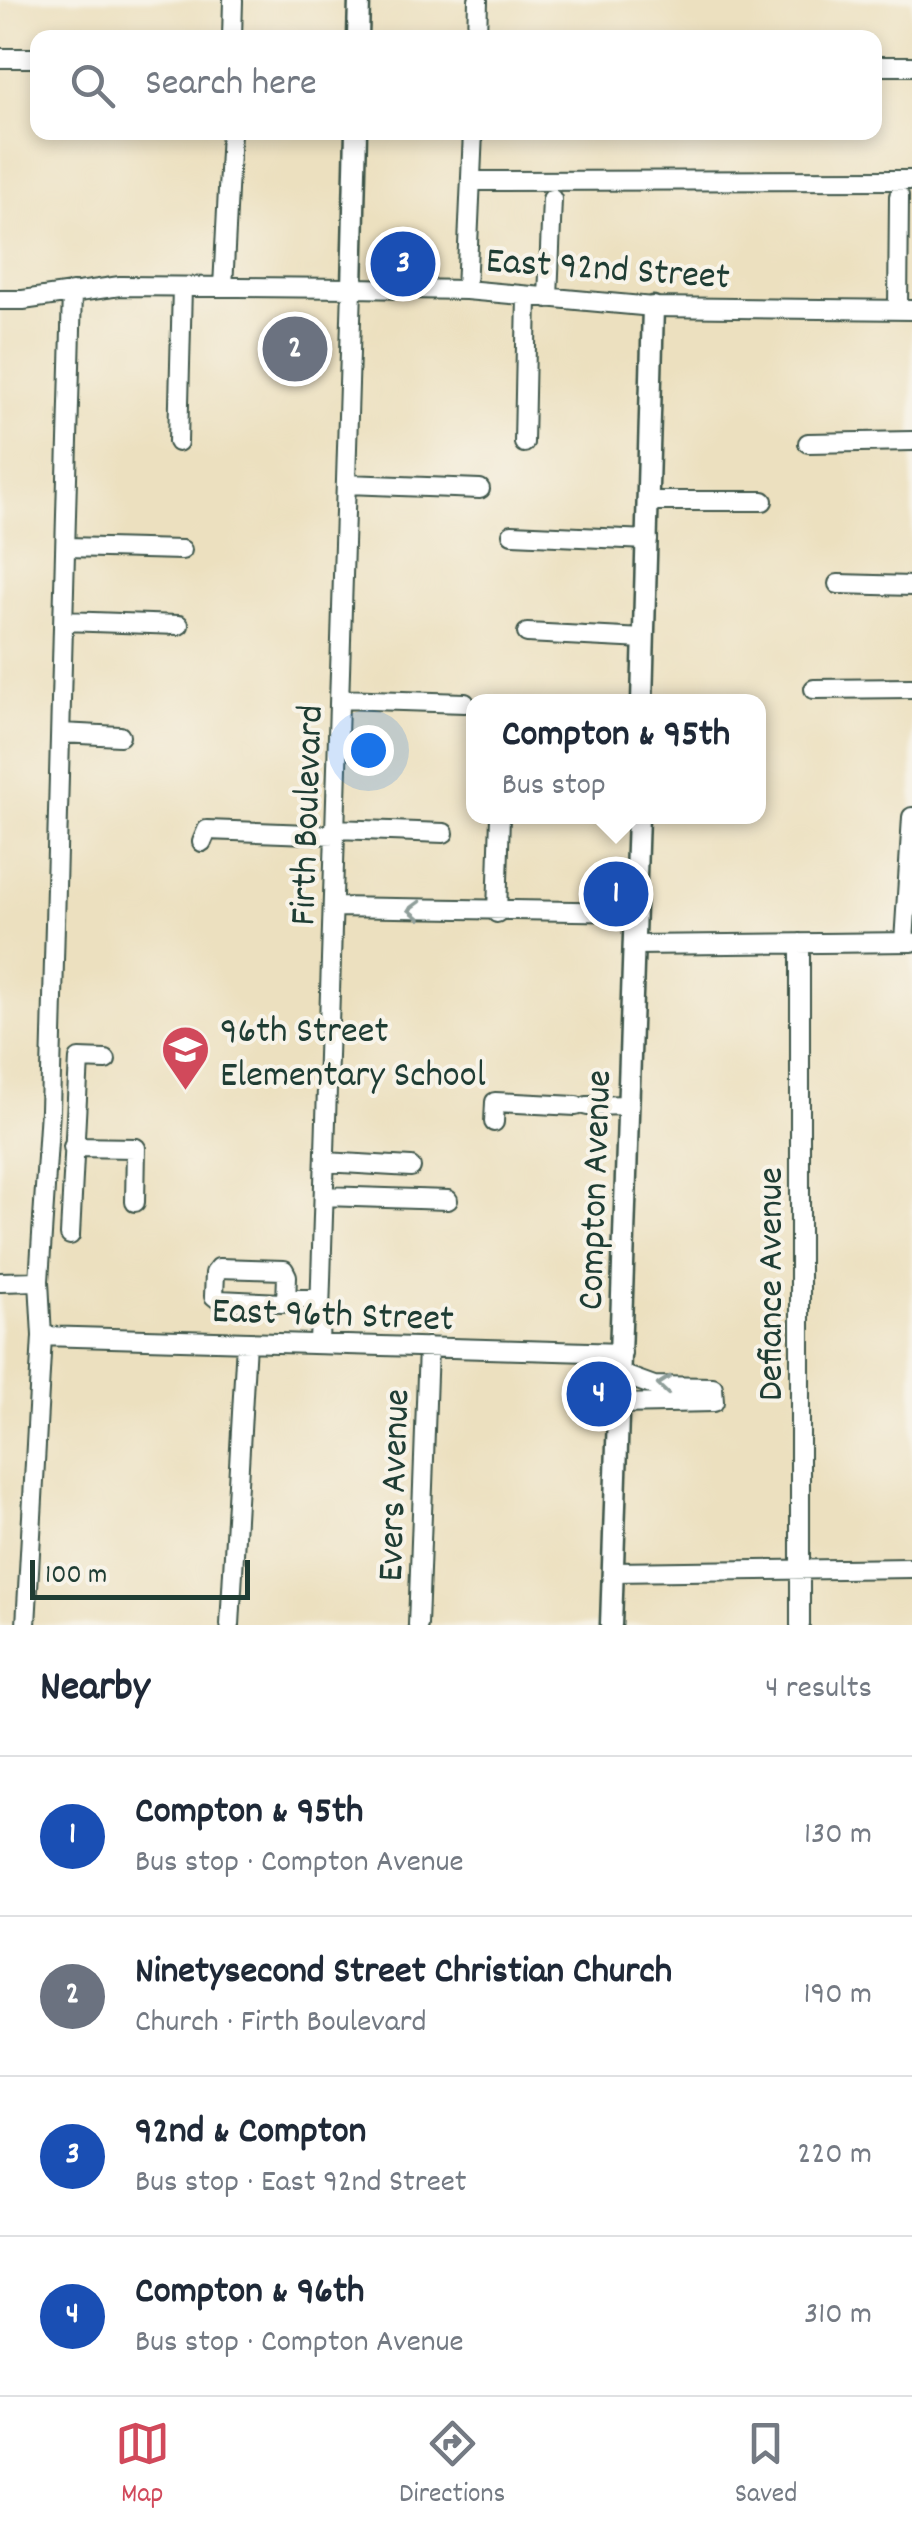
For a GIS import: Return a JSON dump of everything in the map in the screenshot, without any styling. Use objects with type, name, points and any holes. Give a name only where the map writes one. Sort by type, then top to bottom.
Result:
[{"type":"main road","points":[[358,30],[359,0]]},
{"type":"main road","points":[[352,288],[356,140]]},
{"type":"main road","points":[[642,694],[654,307]]},
{"type":"main road","name":"Compton Avenue","points":[[611,1625],[638,824]]},
{"type":"street","points":[[232,30],[233,0]]},
{"type":"street","points":[[477,30],[478,0]]},
{"type":"street","points":[[0,58],[30,58]]},
{"type":"street","points":[[882,66],[912,66]]},
{"type":"street","points":[[223,287],[231,140]]},
{"type":"street","points":[[466,290],[473,140]]},
{"type":"street","points":[[471,181],[912,180]]},
{"type":"street","points":[[899,196],[905,310]]},
{"type":"street","points":[[548,298],[552,199]]},
{"type":"street","name":"East 92nd Street","points":[[0,300],[120,286],[178,286],[466,290],[654,307],[905,310]]},
{"type":"street","points":[[171,340],[178,286]]},
{"type":"street","points":[[178,286],[178,442]]},
{"type":"street","name":"Firth Boulevard","points":[[319,1344],[333,908],[341,831],[340,699],[352,288]]},
{"type":"street","points":[[26,1625],[50,1110],[72,292]]},
{"type":"street","points":[[524,443],[527,296]]},
{"type":"street","points":[[808,443],[912,441]]},
{"type":"street","points":[[347,484],[480,489]]},
{"type":"street","points":[[649,501],[763,501]]},
{"type":"street","points":[[512,534],[648,540]]},
{"type":"street","points":[[67,547],[182,550]]},
{"type":"street","points":[[838,584],[912,586]]},
{"type":"street","points":[[64,621],[178,625]]},
{"type":"street","points":[[527,633],[644,638]]},
{"type":"street","points":[[814,689],[912,688]]},
{"type":"street","points":[[340,699],[465,703]]},
{"type":"street","points":[[61,733],[120,736]]},
{"type":"street","points":[[634,945],[908,942],[912,816]]},
{"type":"street","points":[[497,912],[500,824]]},
{"type":"street","points":[[202,842],[207,830],[444,833]]},
{"type":"street","points":[[333,908],[635,912]]},
{"type":"street","name":"Defiance Avenue","points":[[800,943],[800,1625]]},
{"type":"street","points":[[70,1235],[79,1058],[106,1060]]},
{"type":"street","points":[[494,1122],[495,1102],[629,1105]]},
{"type":"street","points":[[50,1110],[76,1110]]},
{"type":"street","points":[[73,1147],[136,1148],[135,1202]]},
{"type":"street","points":[[325,1162],[411,1167]]},
{"type":"street","points":[[324,1196],[448,1200]]},
{"type":"street","points":[[0,1282],[40,1282]]},
{"type":"street","points":[[286,1301],[320,1299]]},
{"type":"street","name":"East 96th Street","points":[[42,1336],[428,1347],[621,1364],[654,1386],[714,1387],[714,1402],[620,1404]]},
{"type":"street","points":[[230,1625],[246,1342]]},
{"type":"street","name":"Evers Avenue","points":[[418,1625],[428,1347]]},
{"type":"street","points":[[614,1572],[912,1568]]},
{"type":"place","name":"92nd & Compton","points":[[403,264]]},
{"type":"place","name":"Ninetysecond Street Christian Church","points":[[295,349]]},
{"type":"place","name":"Compton & 95th","points":[[616,894]]},
{"type":"place","name":"96th Street Elementary School","points":[[185,1092]]},
{"type":"place","name":"Compton & 96th","points":[[599,1394]]}]
